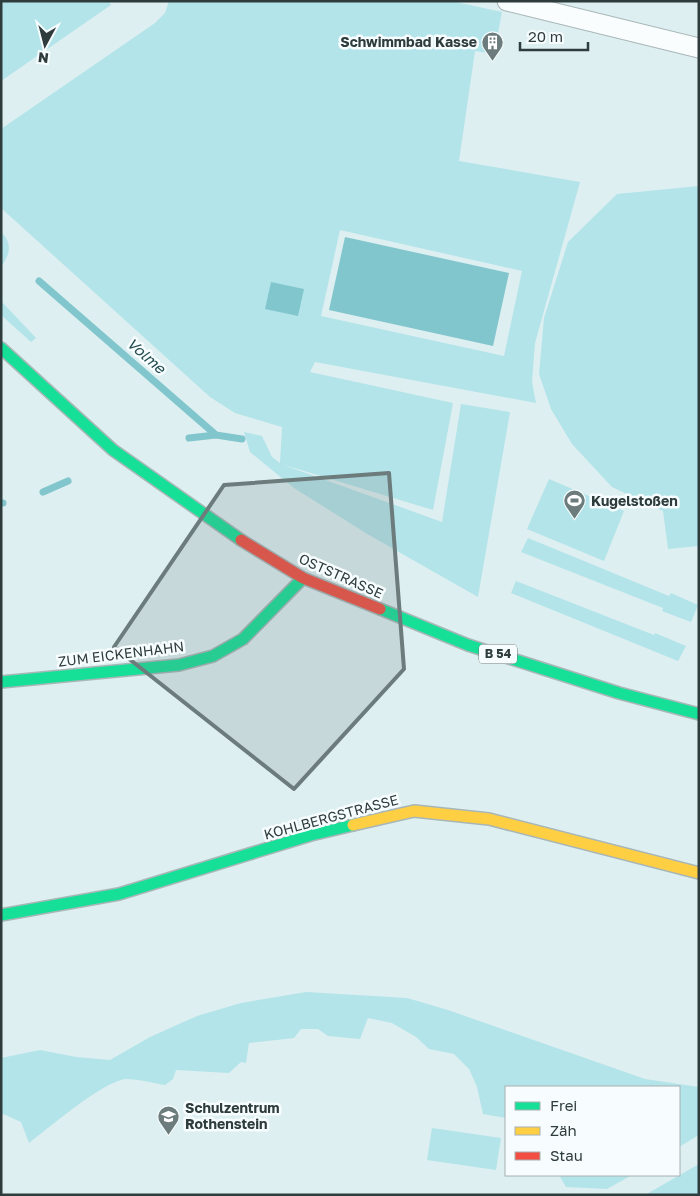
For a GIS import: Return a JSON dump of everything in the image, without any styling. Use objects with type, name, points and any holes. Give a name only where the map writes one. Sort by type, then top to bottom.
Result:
[{"type":"street","points":[[507,1],[699,48]]},
{"type":"street","name":"OSTSTRASSE","points":[[1,348],[26,373],[113,450],[232,534],[302,578],[468,645],[619,693],[699,714]]},
{"type":"street","name":"ZUM EICKENHAHN","points":[[1,682],[179,665],[213,656],[243,640],[302,578]]},
{"type":"street","name":"KOHLBERGSTRASSE","points":[[1,915],[118,894],[311,835],[414,811],[489,819],[699,873]]},
{"type":"highlighted area","points":[[389,473],[404,669],[294,789],[114,647],[224,485]]},
{"type":"shaded area","points":[[1,1],[109,1],[111,5],[1,81]]},
{"type":"shaded area","points":[[169,1],[451,1],[502,12],[494,54],[475,51],[459,161],[580,182],[535,343],[532,382],[536,403],[315,362],[310,372],[453,403],[433,510],[281,464],[442,522],[461,404],[510,412],[478,597],[369,535],[294,488],[250,452],[244,432],[262,436],[272,457],[280,463],[282,427],[235,413],[210,397],[1,208],[1,129],[155,23],[165,13]],"holes":[[[340,230],[522,271],[504,356],[321,316]]]},
{"type":"shaded area","points":[[699,186],[699,546],[668,549],[663,511],[612,487],[572,444],[551,409],[539,374],[544,318],[568,242],[617,194]]},
{"type":"shaded area","points":[[1,232],[5,236],[9,249],[1,267]]},
{"type":"shaded area","points":[[345,237],[509,273],[493,346],[329,310]]},
{"type":"shaded area","points":[[271,282],[304,289],[298,316],[265,309]]},
{"type":"shaded area","points":[[1,301],[36,338],[31,342],[1,315]]},
{"type":"shaded area","name":"Kugelstoßen","points":[[549,479],[624,511],[604,561],[527,529]]},
{"type":"shaded area","points":[[528,538],[669,596],[671,593],[698,605],[691,622],[662,611],[663,608],[521,552]]},
{"type":"shaded area","points":[[516,581],[686,646],[678,661],[511,593]]},
{"type":"shaded area","points":[[306,992],[407,998],[448,1010],[645,1079],[699,1087],[699,1135],[680,1146],[680,1086],[505,1086],[505,1118],[483,1114],[477,1087],[469,1069],[454,1054],[429,1049],[416,1037],[392,1023],[368,1018],[360,1039],[328,1036],[318,1029],[301,1029],[294,1038],[249,1043],[246,1063],[241,1062],[229,1073],[176,1070],[173,1079],[165,1085],[131,1079],[116,1082],[90,1096],[29,1143],[21,1122],[1,1113],[1,1058],[40,1050],[76,1057],[110,1060],[150,1037],[197,1016],[241,1003]]},
{"type":"shaded area","points":[[432,1128],[501,1138],[496,1170],[427,1160]]},
{"type":"shaded area","points":[[699,1164],[699,1195],[645,1195],[680,1176]]},
{"type":"shaded area","points":[[560,1176],[630,1176],[607,1189],[566,1187]]},
{"type":"waterway","name":"Volme","points":[[39,281],[216,435],[242,439]]},
{"type":"waterway","points":[[189,438],[216,435]]},
{"type":"waterway","points":[[43,492],[68,481]]},
{"type":"traffic: fast","points":[[1,348],[113,450],[241,540]]},
{"type":"traffic: fast","points":[[1,682],[179,665],[213,656],[243,639],[303,578]]},
{"type":"traffic: fast","points":[[380,609],[468,645],[619,693],[699,714]]},
{"type":"traffic: fast","points":[[1,915],[119,894],[311,835],[353,825]]},
{"type":"traffic: slow","points":[[353,825],[414,811],[489,819],[699,873]]},
{"type":"traffic: jam","points":[[241,540],[303,578],[380,609]]},
{"type":"place","name":"Schwimmbad Kasse","points":[[493,61]]},
{"type":"place","name":"Kugelstoßen","points":[[575,520]]},
{"type":"place","name":"Schulzentrum Rothenstein","points":[[169,1135]]}]
